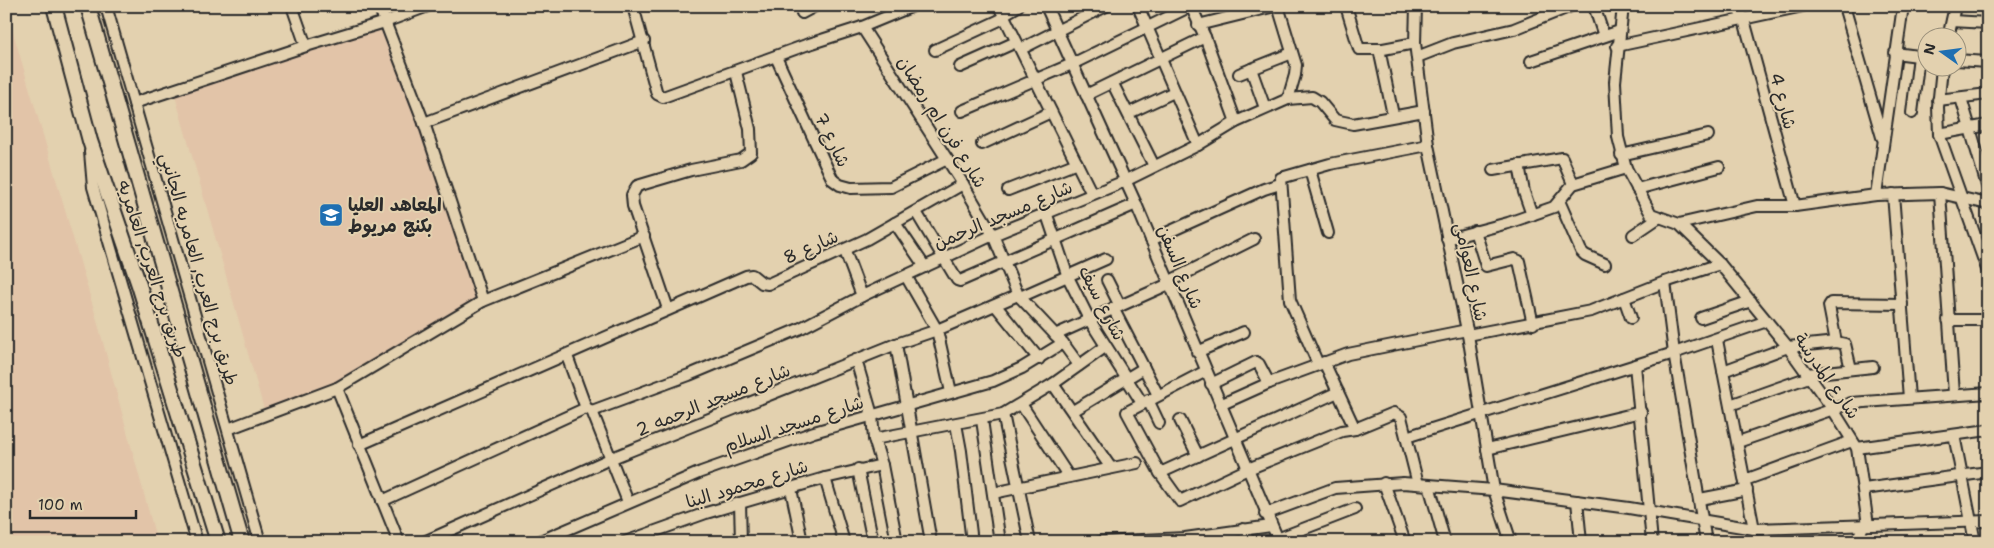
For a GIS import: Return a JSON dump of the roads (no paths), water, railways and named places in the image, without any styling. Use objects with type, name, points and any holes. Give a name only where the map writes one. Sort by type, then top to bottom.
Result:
[{"type":"highway","name":"طريق برج العرب, العامريه","points":[[54,6],[90,140],[139,285],[218,542]]},
{"type":"highway","name":"طريق برج العرب, العامريه","points":[[88,6],[242,542]]},
{"type":"street","name":"طريق برج العرب, العامريه الجانبي","points":[[106,6],[260,542]]},
{"type":"street","points":[[292,6],[306,46]]},
{"type":"street","points":[[379,6],[424,123],[484,301]]},
{"type":"street","points":[[134,103],[385,22],[428,6]]},
{"type":"street","points":[[633,6],[657,94],[666,97],[862,27],[913,6]]},
{"type":"street","points":[[802,13],[815,6]]},
{"type":"street","points":[[935,50],[1018,6]]},
{"type":"street","name":"شارع السفن","points":[[1046,6],[1136,204],[1248,469],[1265,514],[1278,540]]},
{"type":"street","points":[[960,66],[1057,31],[1106,6]]},
{"type":"street","points":[[1138,6],[1198,145]]},
{"type":"street","points":[[962,111],[1072,64],[1191,6],[1198,25],[1205,36],[1236,122]]},
{"type":"street","points":[[1198,25],[1276,6],[1296,71],[1288,99]]},
{"type":"street","points":[[1346,6],[1359,49],[1415,42]]},
{"type":"street","name":"شارع العوامى","points":[[1416,6],[1415,42],[1428,145],[1467,332],[1494,490],[1511,542]]},
{"type":"street","points":[[1417,57],[1453,43],[1514,29],[1571,6]]},
{"type":"street","points":[[1594,6],[1604,36]]},
{"type":"street","points":[[1623,6],[1617,46],[1615,101],[1621,155],[1650,214],[1679,224],[1757,206],[1795,206],[1893,194],[1940,193],[1962,200],[1988,204]]},
{"type":"street","name":"شارع 4","points":[[1737,6],[1744,20],[1795,206]]},
{"type":"street","points":[[1617,46],[1744,20],[1784,8],[1803,6]]},
{"type":"street","points":[[1844,6],[1883,141]]},
{"type":"street","points":[[1876,195],[1902,6]]},
{"type":"street","points":[[1950,28],[1955,6]]},
{"type":"street","points":[[1002,13],[1092,194]]},
{"type":"street","points":[[1952,21],[1988,23]]},
{"type":"street","name":"شارع فرن ام رمضان","points":[[862,27],[963,184],[993,235],[1002,261],[1019,296],[1063,344],[1079,365]]},
{"type":"street","points":[[1531,61],[1620,31]]},
{"type":"street","points":[[1086,96],[1205,36]]},
{"type":"street","points":[[424,123],[644,41]]},
{"type":"street","points":[[1379,48],[1393,115]]},
{"type":"street","points":[[1239,74],[1292,53]]},
{"type":"street","points":[[1895,53],[1916,56]]},
{"type":"street","name":"شارع 7","points":[[776,57],[833,180],[840,185],[851,188],[891,187],[947,159]]},
{"type":"street","points":[[1966,61],[1988,62]]},
{"type":"street","points":[[1251,69],[1265,108]]},
{"type":"street","points":[[668,309],[632,200],[633,190],[637,186],[691,170],[741,160],[751,152],[750,129],[736,72]]},
{"type":"street","points":[[1912,113],[1919,78]]},
{"type":"street","points":[[1941,78],[1938,100],[1939,134],[1988,272]]},
{"type":"street","points":[[1113,84],[1154,166]]},
{"type":"street","points":[[1129,113],[1174,92]]},
{"type":"street","points":[[1938,100],[1988,94]]},
{"type":"street","name":"شارع مسجد الرحمن","points":[[382,502],[589,410],[689,375],[799,329],[862,296],[993,235],[1046,212],[1125,182],[1198,145],[1236,122],[1288,99],[1312,97],[1320,102],[1335,120],[1347,124],[1424,111]]},
{"type":"street","points":[[1961,98],[1988,189]]},
{"type":"street","points":[[982,144],[1051,112]]},
{"type":"street","points":[[1939,134],[1988,125]]},
{"type":"street","points":[[1621,155],[1708,135]]},
{"type":"street","points":[[90,140],[93,187],[197,542]]},
{"type":"street","points":[[1355,429],[1290,300],[1280,184],[1282,177],[1428,145]]},
{"type":"street","points":[[1493,170],[1562,158],[1573,184]]},
{"type":"street","points":[[1008,190],[1077,163]]},
{"type":"street","points":[[1519,165],[1524,192],[1532,215]]},
{"type":"street","points":[[1637,189],[1720,167]]},
{"type":"street","points":[[1447,239],[1532,215],[1560,203],[1573,184],[1626,168]]},
{"type":"street","points":[[1310,170],[1328,233]]},
{"type":"street","name":"شارع 8","points":[[359,445],[567,356],[668,309],[748,275],[754,276],[762,283],[768,284],[844,251],[963,184]]},
{"type":"street","points":[[1151,240],[1264,189],[1280,184]]},
{"type":"street","points":[[1940,193],[1954,394]]},
{"type":"street","points":[[1893,194],[1909,398]]},
{"type":"street","points":[[1560,203],[1577,246],[1585,255],[1605,264]]},
{"type":"street","points":[[916,212],[945,257],[957,280],[960,281],[1136,204]]},
{"type":"street","name":"شارع سيف","points":[[1046,212],[1068,276],[1089,319],[1105,347],[1159,423]]},
{"type":"street","points":[[1632,235],[1658,218]]},
{"type":"street","points":[[895,223],[925,267]]},
{"type":"street","name":"شارع المدرسة","points":[[1679,224],[1720,264],[1788,347],[1832,408],[1854,444],[1864,489],[1865,525]]},
{"type":"street","points":[[1475,232],[1486,266],[1514,259],[1519,261],[1533,324]]},
{"type":"street","points":[[228,430],[337,388],[484,301],[644,236]]},
{"type":"street","points":[[1055,335],[1169,283],[1254,239]]},
{"type":"street","points":[[844,251],[862,296]]},
{"type":"street","name":"شارع مسجد الرحمه 2","points":[[424,542],[612,458],[896,344],[937,330],[1106,259]]},
{"type":"street","points":[[1220,405],[1268,384],[1348,354],[1467,332],[1533,324],[1591,311],[1665,282],[1720,264]]},
{"type":"street","points":[[906,276],[937,330],[951,392]]},
{"type":"street","points":[[1107,280],[1116,307],[1158,395]]},
{"type":"street","points":[[1665,282],[1674,353],[1706,542]]},
{"type":"street","points":[[1624,298],[1631,318]]},
{"type":"street","points":[[1700,318],[1751,302]]},
{"type":"street","points":[[1836,342],[1829,306],[1831,303],[1902,304]]},
{"type":"street","points":[[996,306],[1039,359]]},
{"type":"street","points":[[1948,320],[1988,320]]},
{"type":"street","points":[[1406,437],[1717,340],[1766,321]]},
{"type":"street","points":[[1197,352],[1244,332]]},
{"type":"street","points":[[1717,340],[1754,529]]},
{"type":"street","points":[[1723,371],[1788,347],[1836,342],[1845,344],[1851,369]]},
{"type":"street","points":[[896,344],[931,542]]},
{"type":"street","name":"شارع مسجد السلام","points":[[538,542],[701,472],[907,404],[993,381],[1039,359],[1063,344]]},
{"type":"street","points":[[874,439],[982,420],[1002,414],[1053,384],[1105,347]]},
{"type":"street","points":[[567,356],[589,410],[612,458],[617,478],[628,502]]},
{"type":"street","points":[[856,360],[872,415],[874,439],[882,466],[897,542]]},
{"type":"street","points":[[1211,384],[1256,362],[1259,364],[1268,384]]},
{"type":"street","points":[[1635,365],[1652,542]]},
{"type":"street","points":[[1730,405],[1808,376],[1873,367]]},
{"type":"street","points":[[1073,411],[1144,368]]},
{"type":"street","points":[[1206,371],[1126,412],[1160,473],[1181,501],[1248,469],[1342,431],[1355,429],[1397,413],[1406,437],[1418,484]]},
{"type":"street","points":[[1053,384],[1112,468]]},
{"type":"street","points":[[337,388],[399,542]]},
{"type":"street","points":[[1160,473],[1338,392]]},
{"type":"street","points":[[1738,442],[1851,403],[1988,393]]},
{"type":"street","points":[[1021,404],[1069,477]]},
{"type":"street","points":[[1487,449],[1641,412]]},
{"type":"street","points":[[1002,414],[1030,542]]},
{"type":"street","points":[[982,420],[1000,542]]},
{"type":"street","points":[[1180,420],[1198,456]]},
{"type":"street","points":[[956,424],[972,542]]},
{"type":"street","points":[[1700,499],[1746,485],[1854,444],[1988,430]]},
{"type":"street","points":[[1954,435],[1975,542]]},
{"type":"street","points":[[993,493],[1137,463]]},
{"type":"street","name":"شارع محمود البنا","points":[[624,542],[740,503],[825,478],[882,466]]},
{"type":"street","points":[[858,470],[873,542]]},
{"type":"street","points":[[1864,489],[1962,474],[1988,472]]},
{"type":"street","points":[[825,478],[844,542]]},
{"type":"street","points":[[1384,483],[1402,541]]},
{"type":"street","points":[[1265,514],[1335,488],[1384,483],[1429,484],[1494,490],[1754,529],[1988,521]]},
{"type":"street","points":[[1429,484],[1445,542]]},
{"type":"street","points":[[791,489],[802,542]]},
{"type":"street","points":[[1577,501],[1581,542]]},
{"type":"street","points":[[740,503],[741,542]]},
{"type":"street","points":[[1278,540],[1355,509]]},
{"type":"street","points":[[1857,542],[1865,525]]},
{"type":"street","points":[[1100,542],[1186,540],[1243,529],[1271,526]]},
{"type":"street","points":[[1243,529],[1250,542]]},
{"type":"place","name":"المعاهد العليا بكنج مريوط","points":[[331,215]]}]
